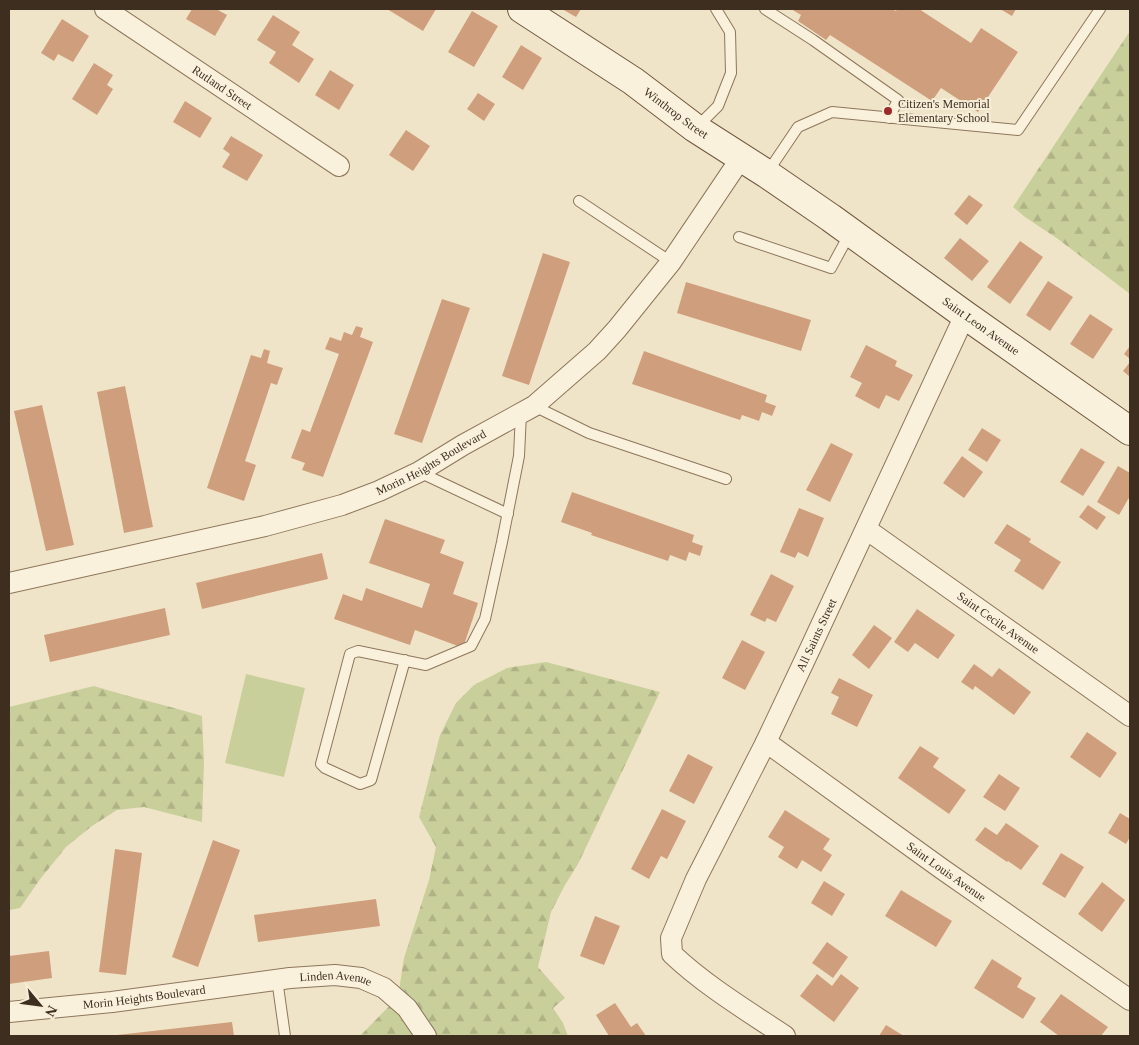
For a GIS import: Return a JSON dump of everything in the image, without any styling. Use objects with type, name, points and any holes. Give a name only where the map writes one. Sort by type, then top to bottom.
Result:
[{"type":"street","name":"Rutland Street","points":[[105,9],[339,166]]},
{"type":"street","name":"Winthrop Street","points":[[522,9],[633,81],[695,128],[841,225]]},
{"type":"street","name":"Morin Heights Boulevard","points":[[9,583],[265,526],[342,505],[379,491],[419,472],[528,409],[597,351],[617,329],[671,262],[741,158]]},
{"type":"street","name":"Saint Leon Avenue","points":[[841,225],[1130,432]]},
{"type":"street","name":"All Saints Street","points":[[785,1036],[700,979],[672,954],[671,938],[696,879],[766,742],[965,315]]},
{"type":"street","name":"Saint Cecile Avenue","points":[[866,529],[1130,716]]},
{"type":"street","name":"Saint Louis Avenue","points":[[766,742],[942,869],[1130,1000]]},
{"type":"street","name":"Linden Avenue","points":[[221,987],[277,979],[335,975],[361,978],[384,988],[396,998],[407,1008],[426,1036]]},
{"type":"street","name":"Morin Heights Boulevard","points":[[9,1012],[112,1002],[221,987]]},
{"type":"lane","points":[[695,128],[718,106],[731,73],[730,32],[716,9]]},
{"type":"lane","points":[[765,9],[814,40],[898,100],[889,118]]},
{"type":"lane","points":[[766,174],[798,127],[832,112],[1018,130],[1100,9]]},
{"type":"lane","points":[[579,201],[671,262]]},
{"type":"lane","points":[[739,237],[831,268],[841,225]]},
{"type":"lane","points":[[405,660],[371,780],[360,784],[325,768],[321,764],[350,654],[358,651],[426,664],[471,646],[485,619],[528,409],[589,433],[726,479]]},
{"type":"lane","points":[[419,472],[508,514]]},
{"type":"lane","points":[[277,979],[285,1036]]},
{"type":"green space","points":[[1130,31],[1130,294],[1013,207]]},
{"type":"green space","points":[[546,662],[660,692],[578,864],[551,912],[538,967],[565,998],[553,1008],[563,1023],[568,1036],[360,1036],[398,997],[404,958],[429,880],[436,847],[419,817],[440,735],[456,703],[474,685],[507,668]]},
{"type":"green space","points":[[246,674],[305,688],[284,777],[225,763]]},
{"type":"green space","points":[[94,686],[202,716],[204,762],[202,822],[144,807],[117,810],[92,826],[66,847],[20,908],[9,910],[9,707]]},
{"type":"building","points":[[192,9],[219,9],[227,15],[215,36],[186,19]]},
{"type":"building","points":[[387,9],[436,9],[423,31]]},
{"type":"building","points":[[562,9],[581,9],[576,17]]},
{"type":"building","name":"Citizen's Memorial Elementary School","points":[[791,9],[892,9],[896,11],[897,9],[919,9],[971,43],[981,28],[1018,52],[978,112],[941,88],[932,101],[830,35],[826,40],[798,21],[801,15]]},
{"type":"building","points":[[1000,9],[1016,9],[1012,16]]},
{"type":"building","points":[[472,11],[498,26],[474,67],[448,52]]},
{"type":"building","points":[[273,15],[300,32],[292,45],[314,59],[299,83],[269,63],[276,52],[257,40]]},
{"type":"building","points":[[62,19],[89,36],[73,62],[58,54],[54,61],[41,53]]},
{"type":"building","points":[[521,45],[542,58],[523,90],[502,77]]},
{"type":"building","points":[[94,63],[113,75],[107,85],[113,89],[97,115],[72,99]]},
{"type":"building","points":[[330,70],[354,85],[339,110],[315,95]]},
{"type":"building","points":[[478,93],[495,104],[484,121],[467,109]]},
{"type":"building","points":[[185,101],[212,118],[200,138],[173,122]]},
{"type":"building","points":[[406,130],[430,146],[413,171],[389,155]]},
{"type":"building","points":[[231,136],[263,155],[247,181],[222,167],[230,154],[223,149]]},
{"type":"building","points":[[969,195],[983,205],[967,225],[954,214]]},
{"type":"building","points":[[960,238],[989,261],[972,281],[944,258]]},
{"type":"building","points":[[1020,241],[1043,257],[1010,304],[987,287]]},
{"type":"building","points":[[543,253],[570,262],[529,385],[502,376]]},
{"type":"building","points":[[1048,281],[1073,297],[1050,331],[1026,315]]},
{"type":"building","points":[[686,282],[811,320],[801,351],[677,313]]},
{"type":"building","points":[[442,299],[470,308],[422,443],[394,434]]},
{"type":"building","points":[[1090,314],[1113,329],[1093,359],[1070,344]]},
{"type":"building","points":[[356,326],[363,328],[360,337],[373,342],[323,477],[302,470],[305,463],[291,458],[302,429],[310,432],[339,354],[325,349],[330,337],[341,341],[344,332],[352,335]]},
{"type":"building","points":[[866,345],[897,361],[895,366],[913,375],[899,401],[886,395],[879,409],[855,396],[862,383],[850,377]]},
{"type":"building","points":[[1130,346],[1130,359],[1124,354]]},
{"type":"building","points":[[264,349],[270,351],[267,363],[283,368],[277,385],[271,383],[245,461],[256,465],[244,501],[207,488],[251,355],[261,358]]},
{"type":"building","points":[[644,351],[767,395],[765,402],[776,406],[772,416],[762,412],[759,421],[742,415],[740,420],[632,384]]},
{"type":"building","points":[[1130,362],[1130,377],[1123,371]]},
{"type":"building","points":[[125,386],[153,527],[124,533],[97,392]]},
{"type":"building","points":[[42,405],[74,545],[46,551],[14,411]]},
{"type":"building","points":[[982,428],[1001,440],[987,462],[968,450]]},
{"type":"building","points":[[831,443],[853,454],[830,502],[806,490]]},
{"type":"building","points":[[1081,448],[1105,462],[1083,496],[1060,482]]},
{"type":"building","points":[[962,456],[983,472],[964,498],[943,483]]},
{"type":"building","points":[[1118,466],[1130,473],[1130,496],[1119,515],[1097,502]]},
{"type":"building","points":[[572,492],[694,535],[692,542],[703,546],[700,556],[689,552],[686,561],[670,555],[668,561],[591,535],[592,533],[561,522]]},
{"type":"building","points":[[1088,505],[1106,517],[1097,530],[1079,517]]},
{"type":"building","points":[[799,508],[824,518],[808,557],[798,552],[795,558],[780,552]]},
{"type":"building","points":[[385,519],[445,540],[440,553],[464,562],[453,594],[478,603],[463,648],[415,630],[410,645],[334,619],[343,594],[362,601],[366,588],[422,608],[430,584],[369,563]]},
{"type":"building","points":[[1007,524],[1031,539],[1029,542],[1061,562],[1043,590],[1014,571],[1021,560],[994,543]]},
{"type":"building","points":[[322,553],[328,579],[202,609],[196,583]]},
{"type":"building","points":[[771,574],[794,586],[776,622],[767,618],[765,622],[750,615]]},
{"type":"building","points":[[165,608],[170,635],[50,662],[44,635]]},
{"type":"building","points":[[917,609],[955,635],[938,659],[915,643],[908,652],[894,642]]},
{"type":"building","points":[[874,625],[892,638],[869,669],[852,655]]},
{"type":"building","points":[[742,640],[765,652],[745,690],[722,678]]},
{"type":"building","points":[[974,664],[992,677],[999,668],[1031,692],[1014,715],[975,686],[973,690],[961,682]]},
{"type":"building","points":[[839,678],[873,695],[857,727],[831,714],[839,697],[831,693]]},
{"type":"building","points":[[1087,732],[1117,753],[1100,778],[1070,757]]},
{"type":"building","points":[[920,746],[939,758],[933,767],[966,790],[949,814],[898,778]]},
{"type":"building","points":[[688,754],[713,767],[694,804],[669,791]]},
{"type":"building","points":[[999,774],[1020,788],[1005,811],[983,797]]},
{"type":"building","points":[[662,809],[686,821],[667,859],[661,856],[649,879],[631,869]]},
{"type":"building","points":[[785,810],[830,839],[823,849],[832,855],[821,872],[802,860],[797,869],[778,857],[784,847],[768,837]]},
{"type":"building","points":[[1120,813],[1130,819],[1130,837],[1126,844],[1108,833]]},
{"type":"building","points":[[1006,823],[1039,846],[1021,870],[975,840],[985,827],[997,835]]},
{"type":"building","points":[[213,840],[240,850],[198,967],[172,957]]},
{"type":"building","points":[[115,849],[142,853],[126,975],[99,972]]},
{"type":"building","points":[[1061,853],[1084,867],[1065,898],[1042,884]]},
{"type":"building","points":[[824,881],[845,894],[832,916],[811,903]]},
{"type":"building","points":[[1102,882],[1125,900],[1102,932],[1078,914]]},
{"type":"building","points":[[901,890],[952,921],[936,947],[885,916]]},
{"type":"building","points":[[376,899],[380,926],[258,942],[254,915]]},
{"type":"building","points":[[595,916],[620,926],[604,965],[580,956]]},
{"type":"building","points":[[827,942],[848,957],[833,978],[812,963]]},
{"type":"building","points":[[49,951],[52,978],[9,984],[9,956]]},
{"type":"building","points":[[992,959],[1022,978],[1017,987],[1036,998],[1023,1019],[974,988]]},
{"type":"building","points":[[817,974],[832,986],[841,974],[859,988],[834,1022],[800,996]]},
{"type":"building","points":[[1061,994],[1108,1027],[1101,1036],[1059,1036],[1040,1022]]},
{"type":"building","points":[[615,1003],[631,1027],[637,1023],[646,1036],[609,1036],[596,1015]]},
{"type":"building","points":[[232,1022],[234,1036],[117,1036],[117,1035]]},
{"type":"building","points":[[886,1025],[904,1036],[879,1036]]},
{"type":"place","name":"Citizen's Memorial Elementary School","points":[[888,111]]}]
